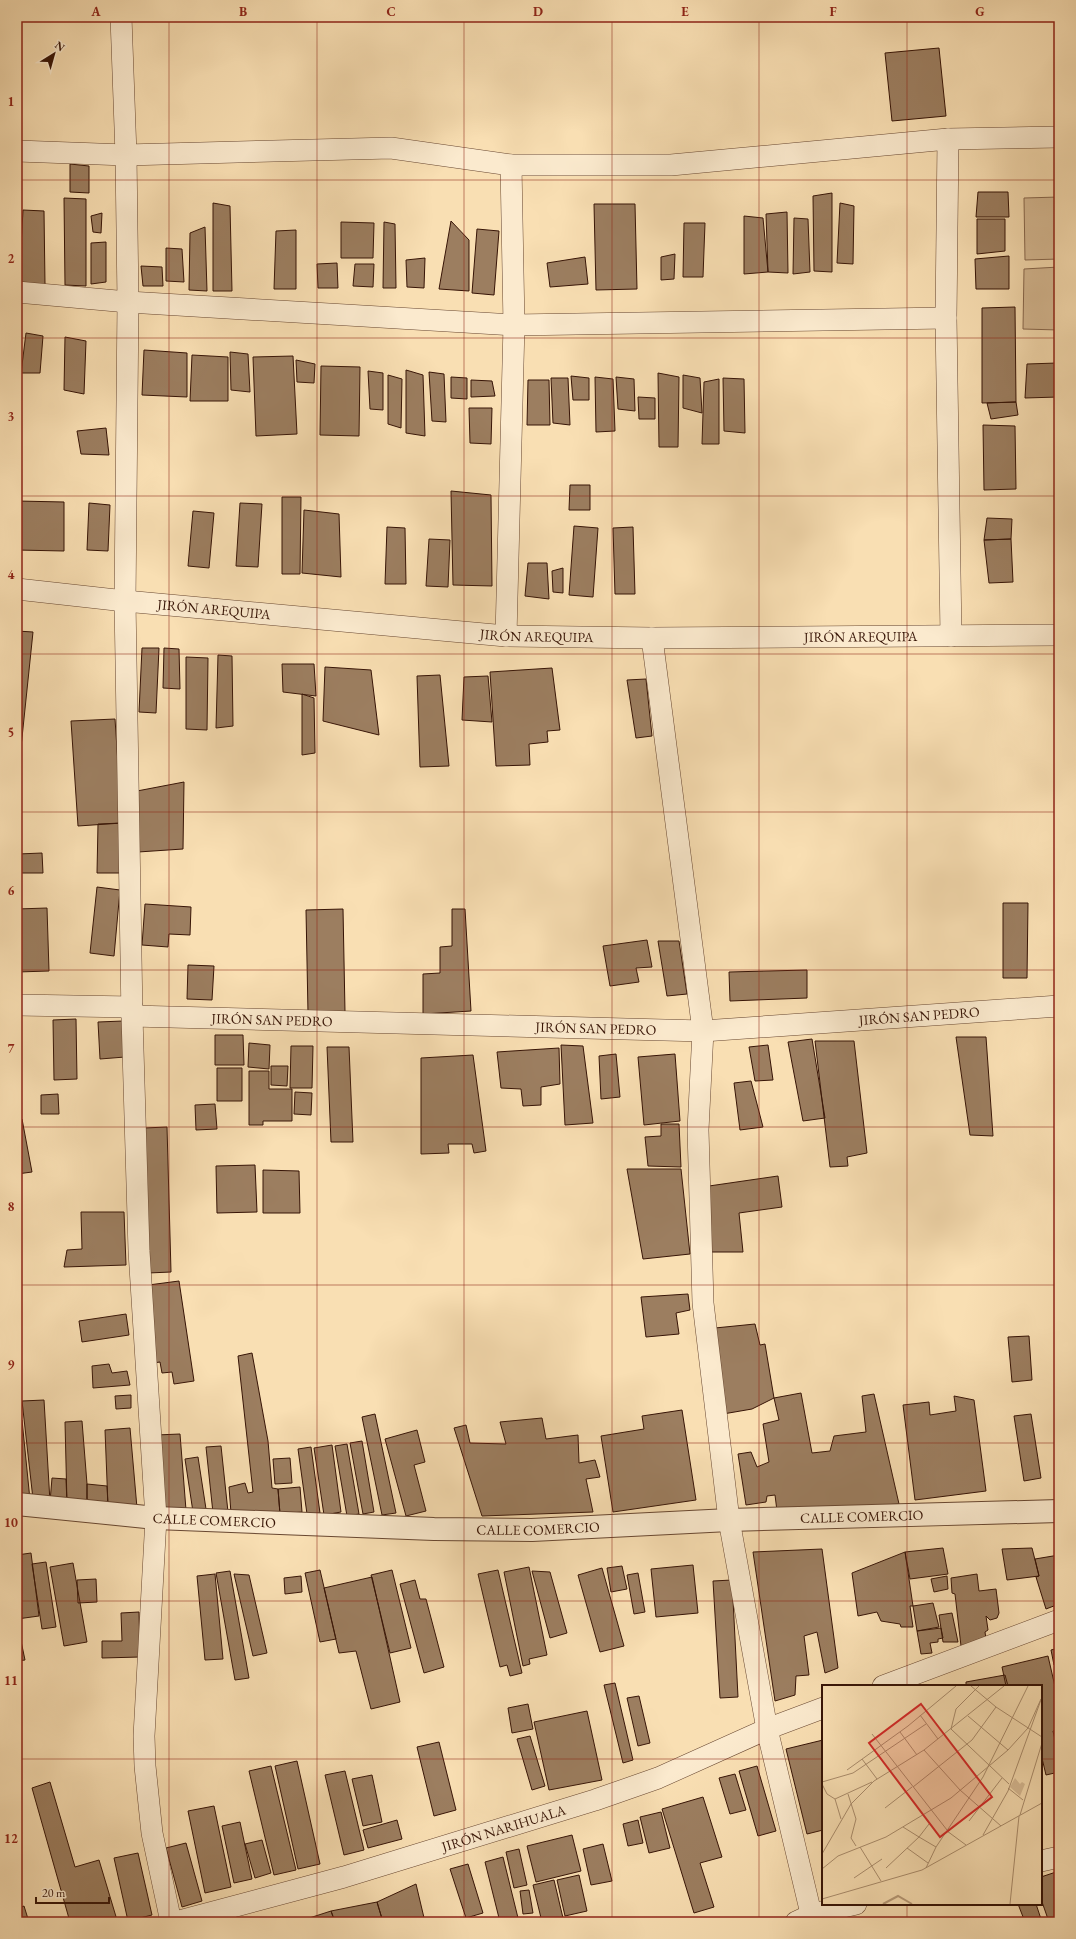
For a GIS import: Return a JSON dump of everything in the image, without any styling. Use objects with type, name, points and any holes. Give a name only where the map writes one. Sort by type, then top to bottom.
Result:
[{"type":"street","points":[[121,17],[126,155],[128,302],[125,601],[132,1012],[139,1251],[156,1518],[144,1736],[145,1766],[152,1833],[171,1922]]},
{"type":"street","points":[[17,151],[126,155],[391,148],[511,165],[671,165],[948,139],[1059,137]]},
{"type":"street","points":[[948,139],[946,318],[951,636]]},
{"type":"street","points":[[506,636],[514,325],[511,165]]},
{"type":"street","points":[[17,292],[128,302],[514,325],[946,318]]},
{"type":"street","name":"JIRÓN AREQUIPA","points":[[17,589],[125,601],[506,636],[652,638],[1059,635]]},
{"type":"street","points":[[652,638],[703,1031],[698,1130],[704,1303],[729,1520],[767,1729],[807,1919],[853,1905]]},
{"type":"street","name":"JIRÓN SAN PEDRO","points":[[17,1005],[132,1012],[703,1031],[1059,1006]]},
{"type":"street","name":"CALLE COMERCIO","points":[[17,1504],[156,1518],[434,1529],[532,1530],[729,1520],[1059,1511]]},
{"type":"street","points":[[886,1685],[1059,1620]]},
{"type":"street","name":"JIRÓN NARIHUALA","points":[[176,1922],[344,1877],[595,1800],[658,1778],[767,1729],[822,1708]]},
{"type":"street","points":[[1042,1861],[1059,1857]]},
{"type":"shaded area","points":[[1059,197],[1059,259],[1025,260],[1024,198]]},
{"type":"shaded area","points":[[1059,267],[1059,330],[1023,329],[1024,269]]},
{"type":"building","points":[[939,48],[946,116],[892,121],[885,53]]},
{"type":"building","points":[[70,164],[89,166],[89,193],[70,192]]},
{"type":"building","points":[[978,192],[1008,192],[1009,217],[976,217]]},
{"type":"building","points":[[832,193],[832,272],[814,271],[813,196]]},
{"type":"building","points":[[64,198],[86,199],[86,286],[65,285]]},
{"type":"building","points":[[213,203],[230,206],[232,291],[213,291]]},
{"type":"building","points":[[840,203],[854,206],[853,264],[837,263]]},
{"type":"building","points":[[594,204],[635,204],[637,289],[596,290]]},
{"type":"building","points":[[23,210],[44,211],[45,285],[19,282]]},
{"type":"building","points":[[787,212],[788,273],[768,272],[766,214]]},
{"type":"building","points":[[102,213],[101,233],[93,232],[91,216]]},
{"type":"building","points":[[744,216],[763,218],[768,272],[744,274]]},
{"type":"building","points":[[794,218],[808,219],[810,272],[793,274]]},
{"type":"building","points":[[977,219],[1005,219],[1005,251],[977,254]]},
{"type":"building","points":[[451,221],[469,240],[469,291],[439,289]]},
{"type":"building","points":[[341,222],[374,223],[373,258],[341,258]]},
{"type":"building","points":[[384,222],[395,224],[396,288],[383,288]]},
{"type":"building","points":[[684,223],[705,223],[703,277],[683,277]]},
{"type":"building","points":[[205,227],[207,291],[189,290],[190,233]]},
{"type":"building","points":[[477,229],[499,231],[494,295],[472,293]]},
{"type":"building","points":[[296,230],[296,289],[274,289],[276,231]]},
{"type":"building","points":[[106,242],[106,282],[91,284],[91,243]]},
{"type":"building","points":[[166,248],[182,249],[184,282],[166,281]]},
{"type":"building","points":[[675,254],[674,279],[661,280],[661,257]]},
{"type":"building","points":[[1009,256],[1009,289],[976,289],[975,259]]},
{"type":"building","points":[[585,257],[588,284],[550,287],[547,263]]},
{"type":"building","points":[[425,258],[424,288],[407,287],[406,260]]},
{"type":"building","points":[[337,263],[338,288],[318,288],[317,264]]},
{"type":"building","points":[[355,264],[374,264],[373,287],[353,286]]},
{"type":"building","points":[[141,266],[162,267],[163,286],[143,286]]},
{"type":"building","points":[[1015,307],[1016,402],[982,403],[982,308]]},
{"type":"building","points":[[26,333],[43,336],[40,373],[21,373]]},
{"type":"building","points":[[65,337],[86,341],[84,394],[64,390]]},
{"type":"building","points":[[144,350],[187,353],[187,397],[142,395]]},
{"type":"building","points":[[230,352],[248,354],[250,392],[231,390]]},
{"type":"building","points":[[192,355],[228,357],[228,401],[190,401]]},
{"type":"building","points":[[293,356],[297,434],[256,436],[253,357]]},
{"type":"building","points":[[296,360],[315,364],[314,383],[297,382]]},
{"type":"building","points":[[1057,363],[1058,397],[1025,398],[1027,364]]},
{"type":"building","points":[[321,366],[360,367],[359,436],[320,435]]},
{"type":"building","points":[[406,370],[423,375],[425,436],[406,433]]},
{"type":"building","points":[[368,371],[383,373],[383,410],[370,409]]},
{"type":"building","points":[[429,372],[444,374],[446,422],[432,421]]},
{"type":"building","points":[[658,373],[679,377],[678,447],[659,447]]},
{"type":"building","points":[[388,375],[402,379],[401,428],[388,424]]},
{"type":"building","points":[[683,375],[700,378],[702,413],[683,408]]},
{"type":"building","points":[[571,376],[589,378],[589,400],[573,400]]},
{"type":"building","points":[[451,377],[467,378],[467,399],[451,398]]},
{"type":"building","points":[[595,377],[613,379],[615,431],[596,432]]},
{"type":"building","points":[[616,377],[634,379],[635,411],[618,409]]},
{"type":"building","points":[[551,378],[568,378],[570,425],[553,423]]},
{"type":"building","points":[[723,378],[744,379],[745,433],[724,431]]},
{"type":"building","points":[[719,379],[719,444],[702,444],[704,382]]},
{"type":"building","points":[[471,380],[492,381],[495,396],[471,397]]},
{"type":"building","points":[[528,380],[549,380],[550,425],[527,425]]},
{"type":"building","points":[[638,397],[655,398],[655,419],[639,419]]},
{"type":"building","points":[[1016,402],[1018,415],[991,419],[987,403]]},
{"type":"building","points":[[469,408],[492,408],[491,444],[470,443]]},
{"type":"building","points":[[983,425],[1015,426],[1016,489],[984,490]]},
{"type":"building","points":[[106,428],[109,455],[81,454],[77,431]]},
{"type":"building","points":[[570,485],[590,485],[590,510],[569,510]]},
{"type":"building","points":[[451,491],[491,495],[492,586],[453,585]]},
{"type":"building","points":[[282,497],[301,497],[300,574],[282,574]]},
{"type":"building","points":[[17,501],[64,502],[64,551],[17,550]]},
{"type":"building","points":[[89,503],[110,505],[108,551],[87,550]]},
{"type":"building","points":[[240,503],[262,504],[258,567],[236,566]]},
{"type":"building","points":[[304,510],[339,514],[341,577],[302,573]]},
{"type":"building","points":[[193,511],[214,513],[209,568],[188,566]]},
{"type":"building","points":[[987,518],[1012,519],[1011,539],[984,540]]},
{"type":"building","points":[[574,526],[598,528],[593,597],[569,595]]},
{"type":"building","points":[[387,527],[405,528],[406,584],[385,584]]},
{"type":"building","points":[[633,527],[635,594],[615,594],[613,528]]},
{"type":"building","points":[[429,539],[450,540],[448,587],[426,586]]},
{"type":"building","points":[[1011,539],[1013,582],[989,583],[984,540]]},
{"type":"building","points":[[528,563],[547,563],[549,599],[525,596]]},
{"type":"building","points":[[563,568],[563,593],[553,592],[552,571]]},
{"type":"building","points":[[17,631],[33,632],[20,757],[17,756]]},
{"type":"building","points":[[142,648],[159,648],[156,713],[139,712]]},
{"type":"building","points":[[164,648],[179,649],[180,689],[163,688]]},
{"type":"building","points":[[218,655],[232,656],[233,726],[216,728]]},
{"type":"building","points":[[186,657],[208,658],[207,730],[186,729]]},
{"type":"building","points":[[282,664],[314,664],[316,696],[283,692]]},
{"type":"building","points":[[325,667],[371,670],[379,735],[323,721]]},
{"type":"building","points":[[552,668],[560,730],[547,731],[548,742],[529,744],[530,765],[496,766],[490,672]]},
{"type":"building","points":[[440,675],[449,766],[420,767],[417,676]]},
{"type":"building","points":[[488,676],[492,722],[462,720],[464,677]]},
{"type":"building","points":[[646,679],[652,736],[636,738],[627,680]]},
{"type":"building","points":[[302,694],[314,698],[315,753],[302,755]]},
{"type":"building","points":[[115,719],[122,823],[78,826],[71,721]]},
{"type":"building","points":[[184,782],[183,849],[138,852],[137,791]]},
{"type":"building","points":[[122,823],[124,873],[97,873],[98,824]]},
{"type":"building","points":[[42,853],[43,873],[18,873],[18,854]]},
{"type":"building","points":[[97,887],[120,890],[114,956],[90,953]]},
{"type":"building","points":[[1003,903],[1028,903],[1027,978],[1003,978]]},
{"type":"building","points":[[145,904],[191,907],[190,935],[169,934],[168,947],[142,945]]},
{"type":"building","points":[[47,908],[49,971],[17,972],[17,909]]},
{"type":"building","points":[[343,909],[345,1012],[308,1013],[306,910]]},
{"type":"building","points":[[452,909],[465,909],[471,1011],[423,1014],[423,974],[440,973],[440,947],[452,946]]},
{"type":"building","points":[[647,940],[652,967],[636,968],[639,982],[610,986],[603,946]]},
{"type":"building","points":[[658,941],[679,941],[687,994],[667,996]]},
{"type":"building","points":[[188,965],[214,966],[212,1000],[187,999]]},
{"type":"building","points":[[807,970],[807,998],[730,1001],[729,972]]},
{"type":"building","points":[[76,1019],[77,1079],[54,1080],[53,1020]]},
{"type":"building","points":[[123,1021],[125,1057],[100,1059],[98,1022]]},
{"type":"building","points":[[215,1035],[243,1035],[244,1065],[215,1065]]},
{"type":"building","points":[[956,1037],[986,1037],[993,1136],[970,1135]]},
{"type":"building","points":[[812,1039],[825,1118],[803,1121],[788,1042]]},
{"type":"building","points":[[815,1041],[854,1041],[867,1153],[847,1157],[848,1166],[830,1167]]},
{"type":"building","points":[[249,1043],[270,1045],[269,1069],[248,1067]]},
{"type":"building","points":[[561,1045],[583,1046],[593,1123],[565,1125]]},
{"type":"building","points":[[768,1045],[773,1080],[755,1081],[749,1047]]},
{"type":"building","points":[[291,1046],[313,1046],[312,1088],[290,1088]]},
{"type":"building","points":[[327,1047],[349,1047],[353,1142],[331,1142]]},
{"type":"building","points":[[559,1048],[560,1084],[541,1087],[541,1105],[523,1106],[521,1089],[501,1088],[497,1052]]},
{"type":"building","points":[[616,1054],[620,1097],[601,1099],[599,1056]]},
{"type":"building","points":[[675,1054],[680,1121],[644,1125],[638,1057]]},
{"type":"building","points":[[473,1055],[486,1151],[474,1153],[472,1144],[448,1144],[449,1153],[421,1154],[421,1058]]},
{"type":"building","points":[[271,1066],[288,1066],[287,1086],[271,1085]]},
{"type":"building","points":[[217,1068],[242,1068],[242,1101],[217,1101]]},
{"type":"building","points":[[249,1071],[269,1071],[269,1089],[292,1089],[292,1121],[263,1121],[263,1125],[249,1125]]},
{"type":"building","points":[[751,1081],[763,1127],[740,1130],[734,1083]]},
{"type":"building","points":[[295,1092],[312,1093],[311,1115],[294,1114]]},
{"type":"building","points":[[58,1094],[59,1114],[41,1114],[41,1095]]},
{"type":"building","points":[[215,1104],[217,1129],[196,1130],[195,1105]]},
{"type":"building","points":[[22,1119],[32,1172],[17,1174],[17,1120]]},
{"type":"building","points":[[661,1124],[679,1124],[681,1167],[648,1166],[645,1137],[661,1136]]},
{"type":"building","points":[[167,1127],[171,1272],[148,1273],[144,1128]]},
{"type":"building","points":[[255,1165],[257,1212],[217,1213],[216,1166]]},
{"type":"building","points":[[627,1169],[681,1169],[690,1254],[643,1259]]},
{"type":"building","points":[[263,1170],[299,1171],[300,1213],[263,1213]]},
{"type":"building","points":[[778,1176],[782,1207],[739,1213],[743,1252],[710,1252],[709,1186]]},
{"type":"building","points":[[81,1212],[124,1212],[126,1265],[64,1267],[67,1250],[82,1249]]},
{"type":"building","points":[[179,1281],[194,1381],[174,1384],[172,1372],[162,1373],[160,1362],[153,1363],[141,1286]]},
{"type":"building","points":[[688,1294],[690,1310],[676,1313],[679,1334],[646,1337],[641,1297]]},
{"type":"building","points":[[126,1314],[129,1335],[82,1342],[79,1321]]},
{"type":"building","points":[[755,1324],[760,1345],[765,1344],[774,1398],[752,1409],[723,1414],[715,1328]]},
{"type":"building","points":[[1029,1336],[1032,1380],[1012,1382],[1008,1337]]},
{"type":"building","points":[[252,1353],[268,1441],[272,1488],[278,1489],[280,1514],[231,1513],[229,1487],[245,1483],[248,1493],[253,1492],[238,1356]]},
{"type":"building","points":[[109,1364],[112,1373],[127,1371],[130,1385],[93,1388],[92,1366]]},
{"type":"building","points":[[801,1393],[812,1453],[830,1451],[834,1436],[866,1432],[862,1396],[874,1394],[899,1504],[777,1511],[775,1495],[767,1496],[766,1502],[746,1505],[738,1454],[751,1452],[757,1467],[769,1462],[763,1424],[779,1420],[774,1398]]},
{"type":"building","points":[[131,1395],[131,1408],[116,1409],[115,1396]]},
{"type":"building","points":[[954,1396],[974,1400],[986,1491],[915,1500],[903,1405],[929,1402],[930,1415],[956,1411]]},
{"type":"building","points":[[44,1400],[50,1502],[33,1499],[22,1401]]},
{"type":"building","points":[[682,1410],[696,1500],[613,1512],[601,1436],[644,1429],[642,1416]]},
{"type":"building","points":[[375,1414],[396,1513],[382,1515],[362,1417]]},
{"type":"building","points":[[1031,1414],[1041,1478],[1024,1481],[1014,1416]]},
{"type":"building","points":[[542,1418],[546,1439],[578,1435],[579,1463],[595,1460],[600,1477],[586,1479],[593,1512],[482,1516],[454,1428],[466,1425],[470,1443],[506,1444],[500,1422]]},
{"type":"building","points":[[17,1420],[22,1420],[30,1500],[17,1498]]},
{"type":"building","points":[[82,1421],[87,1484],[87,1506],[67,1504],[65,1422]]},
{"type":"building","points":[[130,1428],[137,1508],[108,1506],[105,1430]]},
{"type":"building","points":[[417,1430],[425,1462],[414,1465],[426,1511],[406,1516],[385,1439]]},
{"type":"building","points":[[180,1434],[186,1510],[162,1512],[156,1435]]},
{"type":"building","points":[[362,1441],[374,1512],[363,1514],[350,1443]]},
{"type":"building","points":[[347,1444],[359,1514],[347,1516],[335,1446]]},
{"type":"building","points":[[332,1445],[341,1512],[324,1515],[314,1448]]},
{"type":"building","points":[[221,1446],[228,1512],[213,1513],[206,1447]]},
{"type":"building","points":[[311,1447],[320,1513],[307,1514],[298,1449]]},
{"type":"building","points":[[198,1457],[206,1509],[193,1512],[185,1459]]},
{"type":"building","points":[[290,1458],[292,1483],[275,1484],[273,1459]]},
{"type":"building","points":[[52,1478],[66,1479],[67,1504],[50,1502]]},
{"type":"building","points":[[87,1484],[107,1486],[108,1506],[87,1506]]},
{"type":"building","points":[[300,1487],[302,1512],[280,1514],[278,1489]]},
{"type":"building","points":[[943,1548],[948,1574],[910,1579],[905,1552]]},
{"type":"building","points":[[1032,1548],[1039,1576],[1007,1580],[1002,1549]]},
{"type":"building","points":[[822,1549],[838,1668],[825,1673],[817,1632],[804,1636],[809,1675],[796,1676],[795,1695],[775,1701],[753,1552]]},
{"type":"building","points":[[905,1552],[913,1606],[910,1606],[913,1627],[901,1627],[900,1624],[881,1621],[877,1612],[858,1616],[852,1573]]},
{"type":"building","points":[[31,1553],[39,1616],[17,1619],[17,1555]]},
{"type":"building","points":[[1059,1555],[1059,1604],[1046,1609],[1036,1577],[1039,1576],[1035,1559]]},
{"type":"building","points":[[46,1562],[56,1627],[42,1629],[32,1564]]},
{"type":"building","points":[[73,1563],[87,1642],[64,1646],[50,1567]]},
{"type":"building","points":[[693,1565],[698,1613],[656,1617],[651,1569]]},
{"type":"building","points":[[622,1566],[627,1589],[611,1592],[607,1568]]},
{"type":"building","points":[[529,1567],[547,1655],[529,1659],[530,1664],[523,1666],[504,1572]]},
{"type":"building","points":[[602,1568],[624,1646],[600,1652],[578,1575]]},
{"type":"building","points":[[320,1570],[336,1639],[320,1642],[305,1573]]},
{"type":"building","points":[[392,1570],[411,1648],[390,1653],[371,1575]]},
{"type":"building","points":[[498,1570],[522,1673],[510,1676],[507,1665],[500,1667],[478,1574]]},
{"type":"building","points":[[230,1571],[249,1678],[235,1680],[216,1573]]},
{"type":"building","points":[[532,1571],[550,1572],[567,1633],[550,1638]]},
{"type":"building","points":[[638,1573],[645,1612],[634,1614],[627,1575]]},
{"type":"building","points":[[215,1574],[223,1659],[205,1660],[197,1576]]},
{"type":"building","points":[[234,1574],[249,1575],[267,1653],[253,1656]]},
{"type":"building","points":[[977,1574],[979,1591],[996,1589],[999,1613],[997,1618],[990,1620],[986,1616],[988,1630],[985,1632],[986,1639],[961,1646],[955,1594],[952,1593],[951,1578]]},
{"type":"building","points":[[301,1576],[302,1592],[285,1594],[284,1578]]},
{"type":"building","points":[[947,1576],[948,1589],[934,1592],[931,1579]]},
{"type":"building","points":[[372,1577],[400,1702],[371,1709],[356,1651],[339,1653],[324,1588]]},
{"type":"building","points":[[96,1579],[97,1602],[78,1603],[77,1580]]},
{"type":"building","points":[[415,1580],[420,1599],[426,1599],[444,1667],[424,1673],[400,1584]]},
{"type":"building","points":[[732,1580],[738,1697],[720,1698],[713,1581]]},
{"type":"building","points":[[933,1603],[939,1627],[917,1631],[913,1606]]},
{"type":"building","points":[[139,1612],[140,1657],[102,1658],[102,1641],[122,1641],[121,1613]]},
{"type":"building","points":[[952,1613],[958,1642],[943,1642],[939,1615]]},
{"type":"building","points":[[17,1622],[25,1660],[17,1661]]},
{"type":"building","points":[[941,1628],[943,1638],[938,1639],[938,1642],[930,1643],[932,1653],[921,1654],[917,1631]]},
{"type":"building","points":[[1059,1648],[1059,1663],[1054,1665],[1051,1650]]},
{"type":"building","points":[[1048,1656],[1059,1704],[1059,1730],[1053,1731],[1059,1758],[1059,1772],[1046,1775],[1042,1758],[1042,1685],[1006,1685],[1002,1667]]},
{"type":"building","points":[[1005,1675],[1008,1685],[966,1685],[966,1682]]},
{"type":"building","points":[[615,1683],[633,1760],[623,1763],[604,1685]]},
{"type":"building","points":[[639,1696],[650,1743],[638,1746],[627,1698]]},
{"type":"building","points":[[528,1704],[533,1729],[512,1733],[508,1708]]},
{"type":"building","points":[[587,1711],[602,1780],[549,1790],[534,1722]]},
{"type":"building","points":[[530,1736],[545,1786],[532,1790],[517,1739]]},
{"type":"building","points":[[822,1740],[822,1830],[807,1834],[786,1749]]},
{"type":"building","points":[[439,1742],[456,1810],[434,1816],[417,1747]]},
{"type":"building","points":[[297,1761],[320,1864],[298,1869],[275,1766]]},
{"type":"building","points":[[271,1766],[296,1870],[274,1875],[249,1771]]},
{"type":"building","points":[[757,1766],[776,1831],[758,1836],[739,1771]]},
{"type":"building","points":[[345,1771],[364,1850],[344,1855],[325,1775]]},
{"type":"building","points":[[735,1774],[746,1810],[730,1814],[719,1778]]},
{"type":"building","points":[[372,1775],[382,1822],[363,1826],[352,1779]]},
{"type":"building","points":[[50,1782],[75,1867],[99,1860],[117,1920],[108,1922],[70,1922],[32,1788]]},
{"type":"building","points":[[703,1797],[722,1857],[700,1863],[714,1907],[694,1913],[662,1809]]},
{"type":"building","points":[[214,1806],[231,1887],[205,1893],[188,1811]]},
{"type":"building","points":[[661,1812],[670,1848],[649,1853],[640,1817]]},
{"type":"building","points":[[397,1820],[402,1839],[368,1848],[363,1830]]},
{"type":"building","points":[[638,1820],[643,1843],[628,1846],[623,1824]]},
{"type":"building","points":[[240,1822],[252,1879],[234,1883],[222,1826]]},
{"type":"building","points":[[572,1835],[581,1871],[536,1882],[527,1846]]},
{"type":"building","points":[[262,1840],[271,1873],[255,1878],[245,1844]]},
{"type":"building","points":[[186,1843],[202,1901],[182,1907],[166,1848]]},
{"type":"building","points":[[603,1844],[612,1881],[591,1885],[583,1849]]},
{"type":"building","points":[[519,1849],[527,1885],[514,1888],[506,1852]]},
{"type":"building","points":[[138,1853],[152,1915],[128,1921],[114,1858]]},
{"type":"building","points":[[503,1857],[519,1922],[500,1922],[485,1862]]},
{"type":"building","points":[[468,1864],[483,1913],[466,1918],[450,1869]]},
{"type":"building","points":[[1059,1871],[1059,1922],[1049,1922],[1042,1902],[1042,1877]]},
{"type":"building","points":[[579,1875],[587,1911],[565,1916],[557,1880]]},
{"type":"building","points":[[554,1880],[563,1918],[542,1922],[533,1885]]},
{"type":"building","points":[[416,1884],[425,1922],[383,1922],[377,1902]]},
{"type":"building","points":[[529,1890],[533,1913],[523,1914],[520,1891]]},
{"type":"building","points":[[377,1902],[383,1922],[335,1922],[331,1911]]},
{"type":"building","points":[[1018,1905],[1036,1905],[1042,1922],[1025,1922]]},
{"type":"building","points":[[24,1906],[29,1922],[18,1922],[17,1909]]},
{"type":"building","points":[[331,1911],[335,1922],[297,1922]]}]
